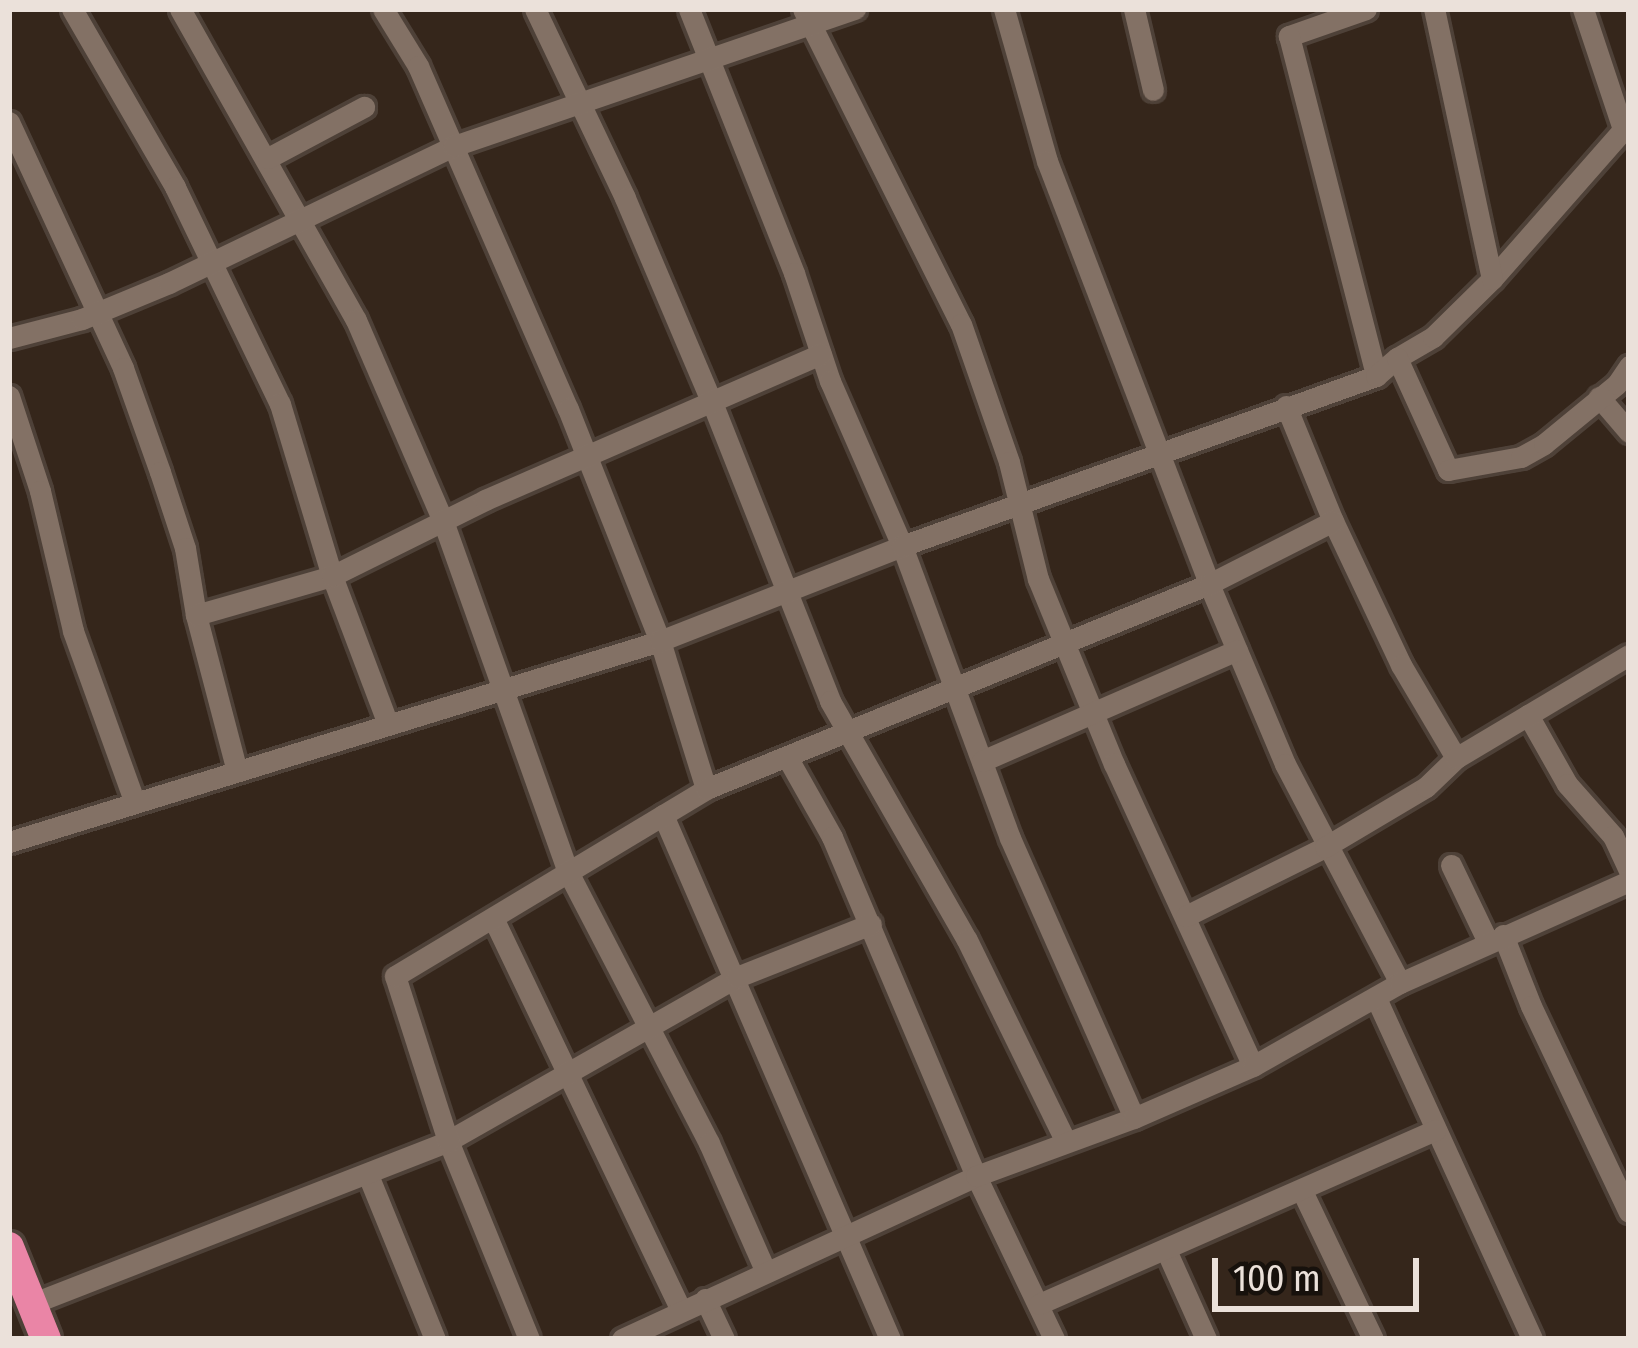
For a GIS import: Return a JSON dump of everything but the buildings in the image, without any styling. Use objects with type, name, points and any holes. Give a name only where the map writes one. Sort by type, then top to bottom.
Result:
[{"type":"highway","points":[[9,1247],[46,1339]]},
{"type":"street","points":[[72,9],[211,259],[280,404],[332,576],[388,724]]},
{"type":"street","points":[[180,9],[356,320],[443,521],[569,874],[651,1030],[766,1272]]},
{"type":"street","points":[[383,9],[418,66],[587,457],[660,641],[706,789]]},
{"type":"street","points":[[535,9],[713,405],[845,731],[967,940],[1065,1140]]},
{"type":"street","points":[[689,9],[705,60],[794,273],[821,354],[902,546],[952,691],[1134,1118]]},
{"type":"street","points":[[9,338],[98,312],[454,146],[705,60],[806,15],[855,9]]},
{"type":"street","points":[[1004,9],[1047,161],[1162,451],[1209,584],[1325,847],[1400,983]]},
{"type":"street","points":[[1134,9],[1154,90]]},
{"type":"street","points":[[1366,9],[1289,36],[1376,376]]},
{"type":"street","points":[[1435,9],[1492,279]]},
{"type":"street","points":[[9,842],[660,641],[789,595],[902,546],[1376,376],[1433,337],[1492,279],[1626,126],[1583,9]]},
{"type":"street","points":[[806,15],[961,324],[1038,579],[1253,1066]]},
{"type":"street","points":[[268,158],[364,107]]},
{"type":"street","points":[[9,122],[123,368],[185,548],[196,615],[237,771]]},
{"type":"street","points":[[196,615],[332,576],[443,521],[821,354]]},
{"type":"street","points":[[1397,358],[1448,470],[1521,457],[1599,397],[1629,366]]},
{"type":"street","points":[[9,396],[40,491],[73,631],[134,800]]},
{"type":"street","points":[[1599,397],[1629,432]]},
{"type":"street","points":[[1286,406],[1333,521],[1401,665],[1456,758]]},
{"type":"street","points":[[530,1339],[448,1141],[395,976],[706,789],[1209,584],[1333,521]]},
{"type":"street","points":[[982,760],[1237,650]]},
{"type":"street","points":[[1186,916],[1325,847],[1426,787],[1456,758],[1629,656]]},
{"type":"street","points":[[1528,716],[1567,784],[1612,836],[1629,871]]},
{"type":"street","points":[[787,757],[871,923],[976,1176],[1054,1339]]},
{"type":"street","points":[[663,815],[890,1339]]},
{"type":"street","points":[[1451,865],[1496,938],[1629,1212]]},
{"type":"street","points":[[622,1339],[976,1176],[1134,1118],[1253,1066],[1400,983],[1629,881]]},
{"type":"street","points":[[494,920],[571,1072],[681,1310]]},
{"type":"street","points":[[31,1304],[448,1141],[651,1030],[737,977],[871,923]]},
{"type":"street","points":[[1376,998],[1532,1339]]},
{"type":"street","points":[[1039,1304],[1436,1130]]},
{"type":"street","points":[[368,1175],[435,1339]]},
{"type":"street","points":[[1303,1192],[1373,1339]]},
{"type":"street","points":[[1166,1250],[1206,1339]]},
{"type":"street","points":[[704,1299],[724,1339]]}]
